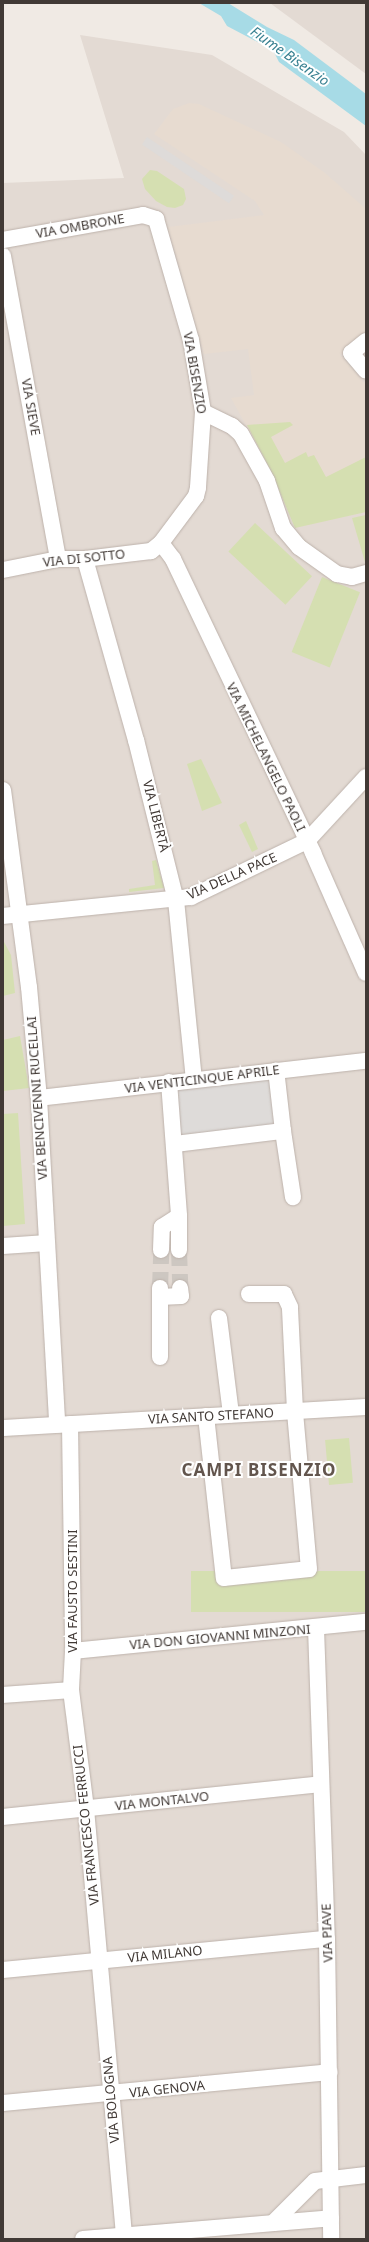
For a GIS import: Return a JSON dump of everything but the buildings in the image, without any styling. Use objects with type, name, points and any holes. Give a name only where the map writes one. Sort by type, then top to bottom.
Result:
[{"type":"street","name":"VIA OMBRONE","points":[[3,240],[143,214],[156,219]]},
{"type":"street","name":"VIA BISENZIO","points":[[156,219],[191,340],[203,412],[198,488],[162,543]]},
{"type":"street","name":"VIA SIEVE","points":[[3,256],[58,559]]},
{"type":"street","points":[[366,341],[351,353],[366,371]]},
{"type":"street","points":[[203,412],[232,426],[241,434],[267,481],[283,528],[299,546],[336,574],[352,577],[366,574]]},
{"type":"street","name":"VIA DI SOTTO","points":[[3,570],[58,559],[85,559],[151,551],[162,543]]},
{"type":"street","name":"VIA MICHELANGELO PAOLI","points":[[162,543],[173,559],[307,842],[366,973]]},
{"type":"street","name":"VIA LIBERTÀ","points":[[85,559],[136,740],[176,900],[194,1079]]},
{"type":"street","name":"VIA DELLA PACE","points":[[3,916],[176,900],[191,897],[307,842],[366,778]]},
{"type":"street","name":"VIA BENCIVENNI RUCELLAI","points":[[3,790],[20,915],[39,1098],[55,1407]]},
{"type":"street","name":"VIA VENTICINQUE APRILE","points":[[39,1098],[194,1079],[366,1061]]},
{"type":"street","points":[[276,1070],[293,1197]]},
{"type":"street","points":[[169,1082],[175,1144],[180,1250]]},
{"type":"street","points":[[175,1144],[283,1131]]},
{"type":"street","points":[[161,1250],[162,1227],[179,1216]]},
{"type":"street","points":[[3,1246],[46,1243]]},
{"type":"street","points":[[160,1358],[160,1292],[181,1296],[180,1288]]},
{"type":"street","points":[[206,1416],[224,1578],[309,1569],[295,1411],[290,1307],[284,1294],[249,1294]]},
{"type":"street","points":[[219,1318],[231,1414]]},
{"type":"street","name":"VIA FAUSTO SESTINI","points":[[55,1407],[64,1424],[73,1651],[71,1690]]},
{"type":"street","name":"VIA SANTO STEFANO","points":[[3,1428],[366,1407]]},
{"type":"street","name":"VIA DON GIOVANNI MINZONI","points":[[73,1651],[366,1622]]},
{"type":"street","name":"VIA PIAVE","points":[[316,1628],[320,1784],[327,1939],[332,2180],[331,2239]]},
{"type":"street","points":[[3,1695],[71,1690]]},
{"type":"street","name":"VIA FRANCESCO FERRUCCI","points":[[71,1690],[86,1809],[98,1961]]},
{"type":"street","name":"VIA MONTALVO","points":[[3,1817],[320,1784]]},
{"type":"street","name":"VIA MILANO","points":[[3,1970],[327,1939]]},
{"type":"street","name":"VIA BOLOGNA","points":[[98,1961],[124,2237]]},
{"type":"street","name":"VIA GENOVA","points":[[3,2103],[111,2094],[330,2072]]},
{"type":"street","points":[[273,2223],[316,2181],[366,2175]]},
{"type":"street","points":[[83,2239],[124,2237],[331,2218]]},
{"type":"shaded area","points":[[270,3],[366,3],[366,74]]},
{"type":"shaded area","points":[[80,35],[212,55],[344,132],[366,155],[366,2239],[3,2239],[3,183],[124,178]]},
{"type":"shaded area","points":[[189,103],[199,104],[281,142],[325,173],[366,209],[366,333],[340,355],[366,385],[366,512],[295,528],[271,470],[231,398],[254,395],[248,349],[204,354],[168,227],[264,215],[255,201],[154,134],[173,109]]},
{"type":"shaded area","points":[[147,137],[234,196],[229,203],[142,144]]},
{"type":"shaded area","points":[[276,1070],[283,1131],[176,1144],[169,1083]]},
{"type":"green space","points":[[150,170],[157,171],[184,189],[186,199],[183,205],[175,208],[167,207],[156,201],[145,189],[142,179]]},
{"type":"green space","points":[[290,422],[293,425],[271,437],[285,463],[306,452],[308,457],[314,455],[326,477],[366,457],[366,512],[295,528],[271,471],[247,425]]},
{"type":"green space","points":[[366,515],[366,562],[365,562],[352,518]]},
{"type":"green space","points":[[255,523],[312,576],[285,605],[228,552]]},
{"type":"green space","points":[[322,577],[360,592],[330,667],[292,652]]},
{"type":"green space","points":[[201,759],[222,803],[202,811],[187,764]]},
{"type":"green space","points":[[246,821],[258,849],[252,852],[239,825]]},
{"type":"green space","points":[[156,860],[164,888],[129,892],[129,889],[155,885],[152,861]]},
{"type":"green space","points":[[3,940],[11,955],[15,993],[3,996]]},
{"type":"green space","points":[[20,1036],[29,1088],[3,1091],[3,1040]]},
{"type":"green space","points":[[18,1113],[25,1224],[3,1226],[3,1114]]},
{"type":"green space","points":[[349,1438],[353,1483],[329,1485],[325,1440]]},
{"type":"green space","points":[[191,1571],[366,1571],[366,1612],[191,1612]]},
{"type":"water","name":"Fiume Bisenzio","points":[[199,3],[228,3],[267,27],[294,40],[366,94],[366,126],[279,62],[273,50],[227,26],[221,16]]},
{"type":"tunnel","points":[[160,1288],[161,1250]]},
{"type":"tunnel","points":[[179,1250],[180,1288]]},
{"type":"district","name":"CAMPI BISENZIO","points":[[259,1470]]}]
